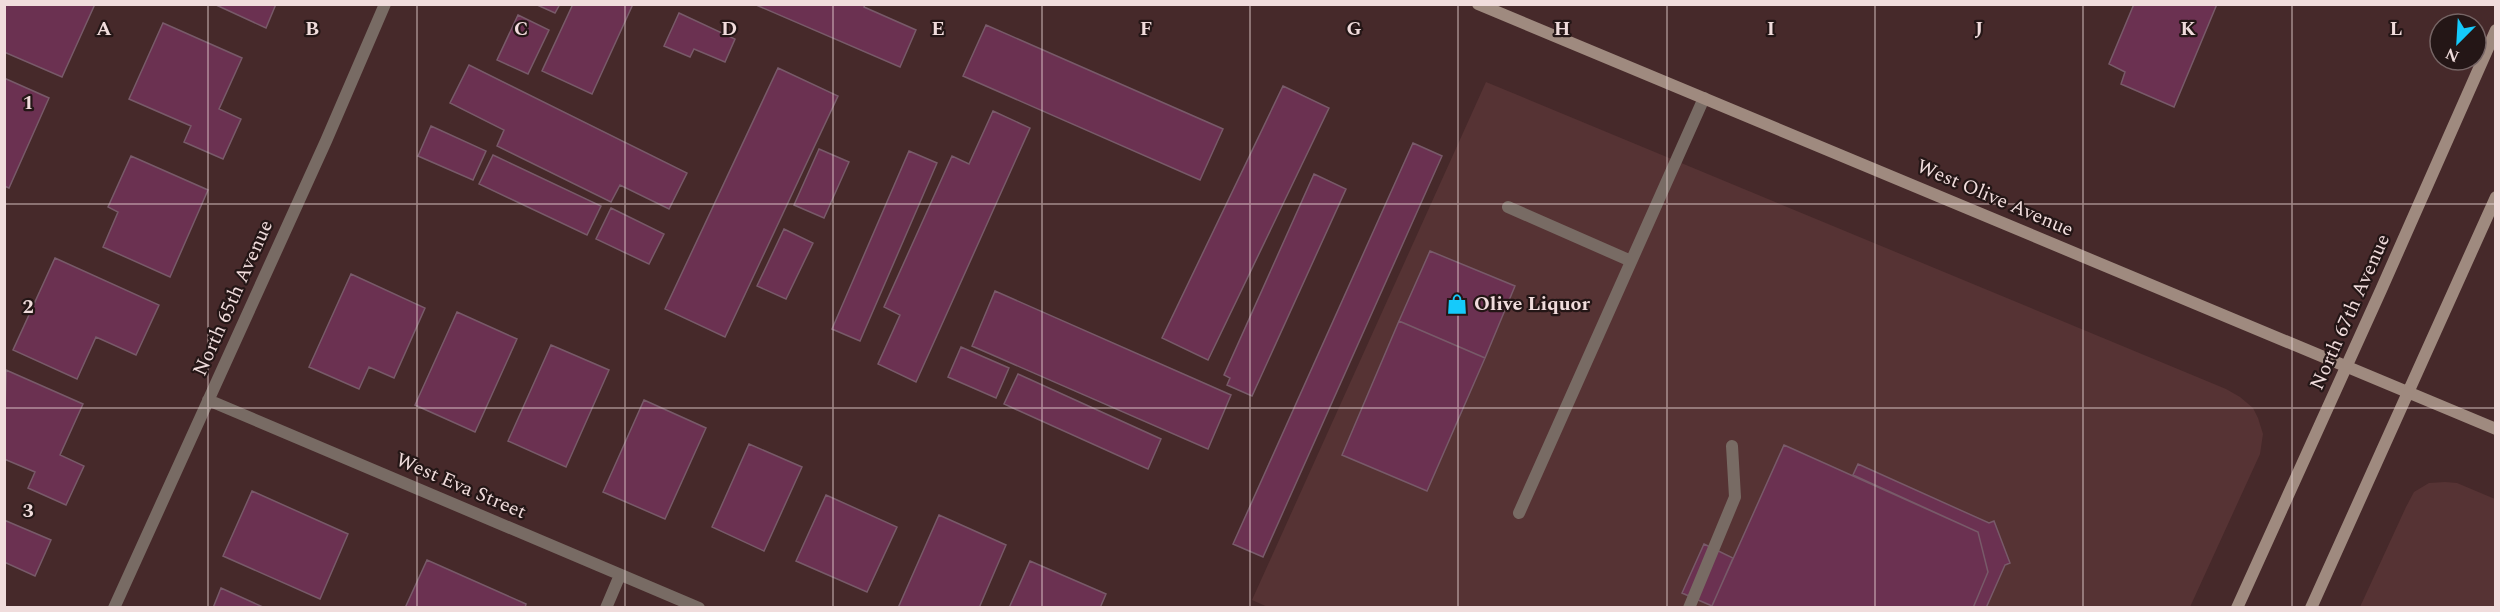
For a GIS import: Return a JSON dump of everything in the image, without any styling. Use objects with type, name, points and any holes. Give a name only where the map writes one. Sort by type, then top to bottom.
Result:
[{"type":"main road","name":"West Olive Avenue","points":[[1478,4],[2496,429]]},
{"type":"main road","name":"North 67th Avenue","points":[[2237,608],[2496,30]]},
{"type":"main road","points":[[2310,608],[2496,197]]},
{"type":"street","name":"North 65th Avenue","points":[[114,608],[385,4]]},
{"type":"street","points":[[1519,513],[1704,98]]},
{"type":"street","points":[[1508,207],[1631,261]]},
{"type":"street","name":"West Eva Street","points":[[208,400],[699,608]]},
{"type":"street","points":[[1689,608],[1735,497],[1732,446]]},
{"type":"street","points":[[606,608],[620,575]]},
{"type":"shaded area","points":[[1486,82],[2226,389],[2240,397],[2253,408],[2258,418],[2263,434],[2260,454],[2190,607],[1270,608],[1252,600]]},
{"type":"shaded area","points":[[2429,483],[2457,483],[2495,499],[2495,607],[2360,607],[2414,492]]},
{"type":"building","points":[[4,4],[95,4],[62,77],[4,52]]},
{"type":"building","points":[[214,4],[276,4],[266,28]]},
{"type":"building","points":[[535,4],[560,4],[555,13]]},
{"type":"building","points":[[573,4],[633,4],[592,94],[542,71]]},
{"type":"building","points":[[754,4],[865,4],[864,7],[916,30],[900,67]]},
{"type":"building","points":[[2134,4],[2217,4],[2174,107],[2121,84],[2125,72],[2109,64]]},
{"type":"building","points":[[679,13],[735,39],[725,62],[694,49],[690,57],[664,46]]},
{"type":"building","points":[[518,15],[549,30],[528,74],[497,60]]},
{"type":"building","points":[[163,23],[242,58],[219,109],[241,119],[223,159],[184,142],[191,126],[129,99]]},
{"type":"building","points":[[986,25],[1223,129],[1200,180],[963,76]]},
{"type":"building","points":[[469,65],[687,173],[669,209],[620,185],[611,202],[497,146],[504,130],[450,103]]},
{"type":"building","points":[[778,68],[838,96],[725,337],[665,309]]},
{"type":"building","points":[[4,78],[49,98],[9,188],[4,186]]},
{"type":"building","points":[[1283,86],[1329,108],[1208,360],[1162,338]]},
{"type":"building","points":[[993,111],[1030,128],[916,382],[878,364],[900,315],[884,307],[952,156],[969,164]]},
{"type":"building","points":[[431,126],[486,151],[473,180],[418,156]]},
{"type":"building","points":[[1413,143],[1442,156],[1263,557],[1233,544]]},
{"type":"building","points":[[819,149],[849,162],[824,218],[794,205]]},
{"type":"building","points":[[909,151],[937,163],[860,341],[832,329]]},
{"type":"building","points":[[493,155],[601,206],[587,235],[479,184]]},
{"type":"building","points":[[131,156],[208,190],[170,277],[103,247],[118,212],[108,207]]},
{"type":"building","points":[[1314,174],[1346,189],[1252,396],[1227,385],[1230,378],[1224,375]]},
{"type":"building","points":[[611,208],[664,234],[649,264],[596,239]]},
{"type":"building","points":[[784,229],[813,243],[786,299],[757,286]]},
{"type":"building","name":"Olive Liquor","points":[[1430,251],[1515,286],[1485,358],[1399,321]]},
{"type":"building","points":[[55,258],[159,305],[136,355],[96,337],[77,379],[13,350]]},
{"type":"building","points":[[351,274],[425,308],[394,378],[369,367],[359,389],[309,367]]},
{"type":"building","points":[[995,291],[1231,395],[1208,449],[972,346]]},
{"type":"building","points":[[457,312],[517,339],[475,432],[415,405]]},
{"type":"building","points":[[1399,321],[1485,358],[1427,491],[1342,455]]},
{"type":"building","points":[[551,345],[609,370],[566,467],[508,441]]},
{"type":"building","points":[[961,347],[1009,368],[996,398],[948,377]]},
{"type":"building","points":[[6,370],[83,404],[60,455],[84,466],[66,505],[28,488],[35,472],[4,459]]},
{"type":"building","points":[[1018,374],[1161,439],[1148,469],[1004,404]]},
{"type":"building","points":[[644,400],[706,428],[665,519],[603,492]]},
{"type":"building","points":[[749,444],[802,467],[764,551],[712,527]]},
{"type":"building","points":[[1784,445],[1978,532],[1988,572],[1973,608],[1711,608]]},
{"type":"building","points":[[1858,464],[1989,523],[1994,521],[2010,563],[2005,565],[1986,608],[1973,608],[1988,572],[1978,532],[1853,475]]},
{"type":"building","points":[[252,491],[348,534],[320,599],[223,556]]},
{"type":"building","points":[[826,495],[897,527],[867,592],[796,561]]},
{"type":"building","points":[[939,515],[1006,545],[979,608],[898,608]]},
{"type":"building","points":[[4,520],[51,540],[35,576],[4,562]]},
{"type":"building","points":[[1704,544],[1733,558],[1712,606],[1682,593]]},
{"type":"building","points":[[427,560],[526,604],[525,608],[405,608]]},
{"type":"building","points":[[1030,561],[1106,594],[1100,608],[1009,608]]},
{"type":"building","points":[[221,588],[265,608],[213,608]]},
{"type":"place","name":"Olive Liquor","points":[[1457,304]]}]
